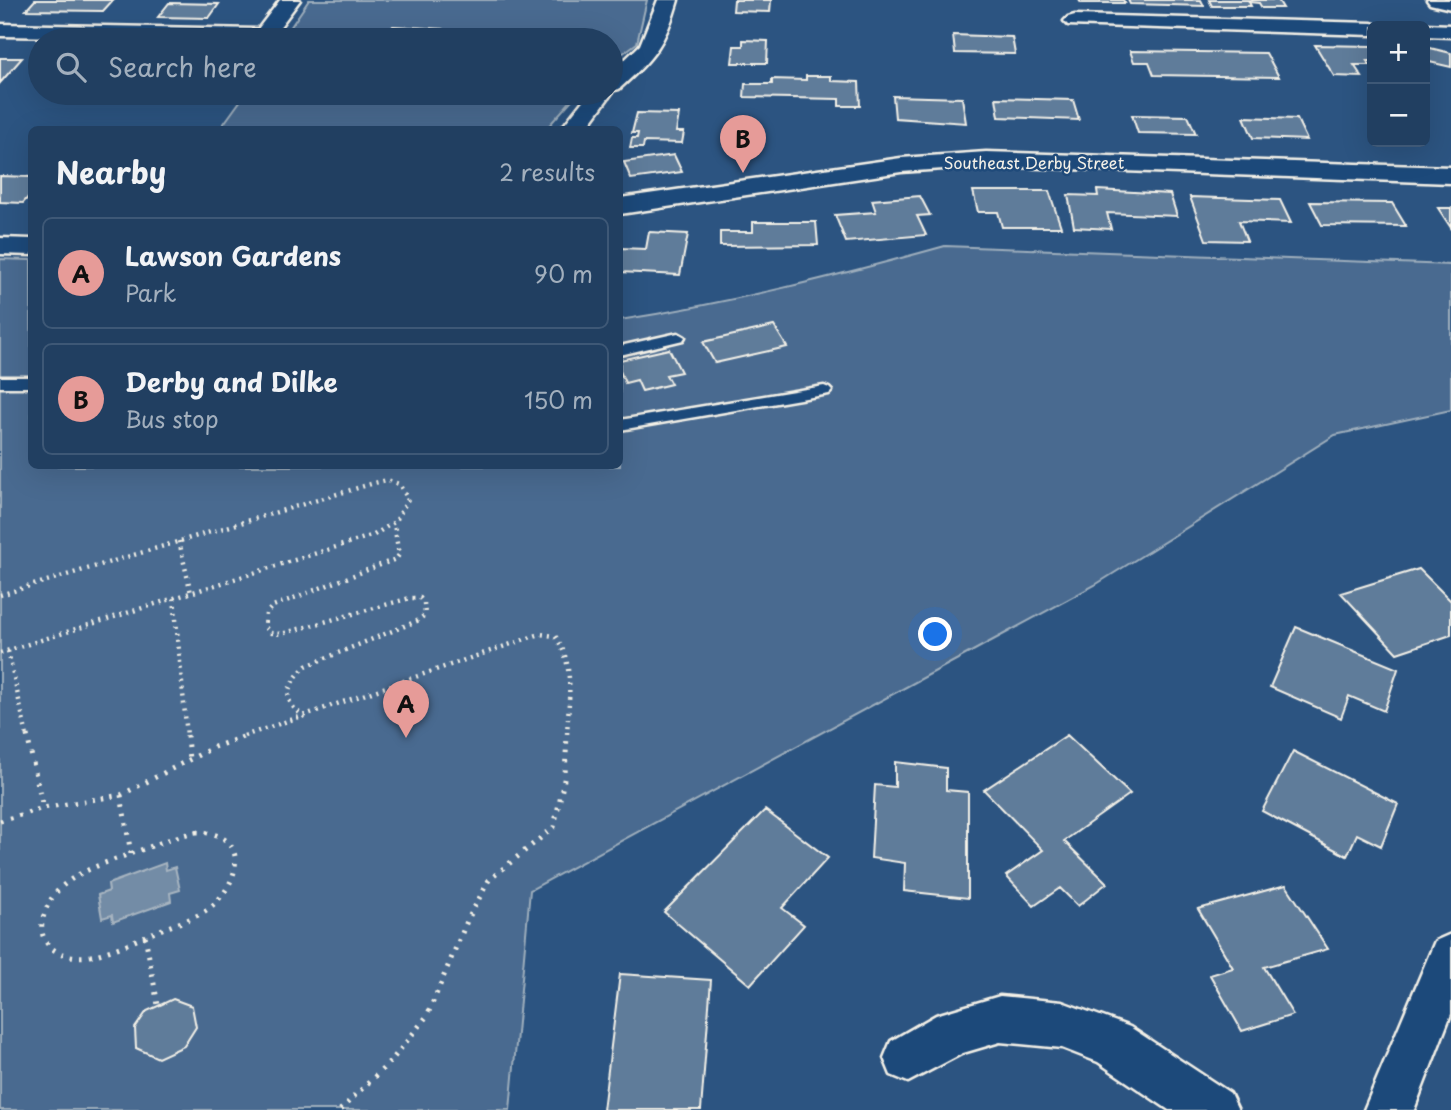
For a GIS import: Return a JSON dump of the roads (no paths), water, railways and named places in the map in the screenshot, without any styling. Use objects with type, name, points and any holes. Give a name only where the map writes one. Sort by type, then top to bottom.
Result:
[{"type":"street","points":[[270,28],[290,0]]},
{"type":"street","points":[[623,74],[650,50],[658,37],[668,0]]},
{"type":"street","points":[[1437,0],[1451,3]]},
{"type":"street","points":[[1075,21],[1367,29]]},
{"type":"street","points":[[0,30],[28,31]]},
{"type":"street","points":[[1430,30],[1451,31]]},
{"type":"street","points":[[575,126],[592,105]]},
{"type":"street","name":"Southeast Derby Street","points":[[623,206],[901,165],[986,159],[1451,175]]},
{"type":"street","points":[[0,246],[28,247]]},
{"type":"street","points":[[1389,1110],[1451,956]]},
{"type":"street","points":[[908,1058],[953,1032],[1000,1019],[1062,1025],[1113,1044],[1213,1110]]},
{"type":"lane","points":[[623,350],[678,337]]},
{"type":"lane","points":[[0,382],[28,382]]},
{"type":"lane","points":[[623,424],[824,391]]},
{"type":"place","name":"Derby and Dilke","points":[[743,173]]},
{"type":"place","name":"Lawson Gardens","points":[[406,738]]}]
